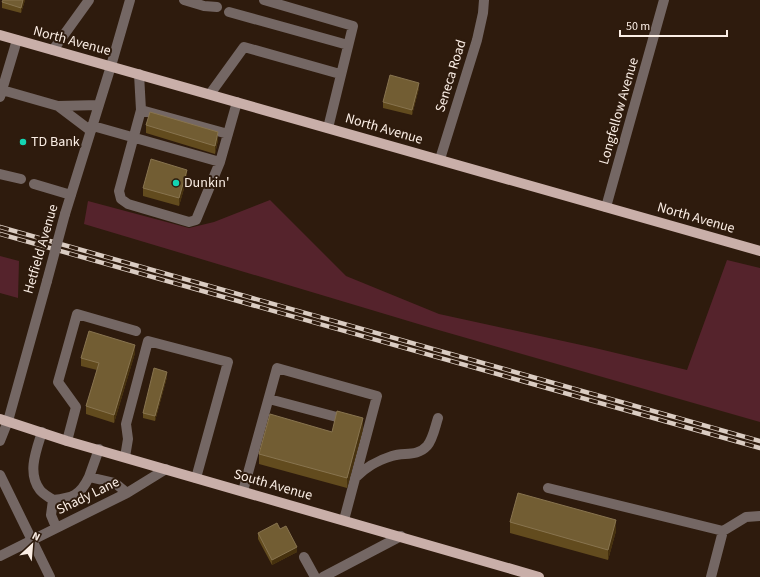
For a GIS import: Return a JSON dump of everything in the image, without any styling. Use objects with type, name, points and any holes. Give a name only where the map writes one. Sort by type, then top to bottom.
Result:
[{"type":"main road","name":"North Avenue","points":[[0,36],[111,66],[760,250]]},
{"type":"main road","name":"South Avenue","points":[[4,420],[67,441],[539,577]]},
{"type":"street","points":[[53,50],[89,0]]},
{"type":"street","name":"Hetfield Avenue","points":[[0,441],[4,420],[47,281],[65,214],[130,0]]},
{"type":"street","points":[[184,0],[204,6],[217,7]]},
{"type":"street","points":[[264,0],[353,26],[328,128]]},
{"type":"street","name":"Seneca Road","points":[[440,159],[477,40],[483,13],[484,0]]},
{"type":"street","name":"Longfellow Avenue","points":[[606,207],[664,0]]},
{"type":"street","points":[[229,12],[348,45]]},
{"type":"street","points":[[17,40],[1,92],[58,106],[99,105]]},
{"type":"street","points":[[210,94],[244,47],[340,74]]},
{"type":"street","points":[[139,74],[141,110],[119,191],[120,199],[128,204],[189,222],[196,220],[220,162],[237,102]]},
{"type":"street","points":[[58,106],[92,128],[134,137],[220,162]]},
{"type":"street","points":[[141,110],[228,134]]},
{"type":"street","points":[[0,174],[21,179]]},
{"type":"street","points":[[34,184],[71,195]]},
{"type":"street","points":[[67,441],[76,407],[58,382],[77,314],[136,330]]},
{"type":"street","points":[[125,457],[128,439],[126,424],[148,341],[228,362],[196,478]]},
{"type":"street","points":[[243,491],[277,368],[377,396],[362,424],[355,478],[344,520]]},
{"type":"street","points":[[269,399],[362,424]]},
{"type":"street","points":[[355,478],[368,466],[393,455],[416,453],[423,449],[427,446],[432,437],[438,418]]},
{"type":"street","points":[[42,432],[34,456],[33,477],[41,492],[53,500],[65,499],[78,494],[85,486],[99,449]]},
{"type":"street","name":"Shady Lane","points":[[0,556],[127,493],[166,469]]},
{"type":"street","points":[[0,475],[50,577]]},
{"type":"street","points":[[89,477],[115,483],[127,493]]},
{"type":"street","points":[[548,488],[723,531]]},
{"type":"street","points":[[53,500],[51,515],[56,527]]},
{"type":"street","points":[[711,577],[723,531],[746,517],[760,516]]},
{"type":"street","points":[[323,577],[401,536]]},
{"type":"street","points":[[304,557],[315,577]]},
{"type":"shaded area","points":[[270,200],[346,276],[439,314],[687,370],[727,260],[760,268],[760,422],[435,329],[84,224],[88,201],[189,228],[214,222]]},
{"type":"shaded area","points":[[0,256],[19,261],[18,298],[0,293]]},
{"type":"building","points":[[3,0],[23,0],[21,8],[2,2]]},
{"type":"building","points":[[390,75],[419,83],[412,110],[383,102]]},
{"type":"building","points":[[150,112],[218,132],[215,146],[146,125]]},
{"type":"building","points":[[151,159],[187,170],[179,198],[143,188]]},
{"type":"building","points":[[89,331],[135,345],[114,415],[86,406],[99,363],[81,358]]},
{"type":"building","points":[[154,368],[167,372],[155,416],[143,413]]},
{"type":"building","points":[[337,411],[363,418],[347,478],[259,454],[270,414],[332,432]]},
{"type":"building","points":[[518,493],[616,520],[608,550],[510,522]]},
{"type":"building","points":[[277,523],[280,529],[286,526],[297,547],[272,560],[258,533]]},
{"type":"railway","points":[[0,227],[760,441]]},
{"type":"railway","points":[[0,234],[760,448]]},
{"type":"place","name":"TD Bank","points":[[23,142]]},
{"type":"place","name":"Dunkin'","points":[[176,183]]}]
